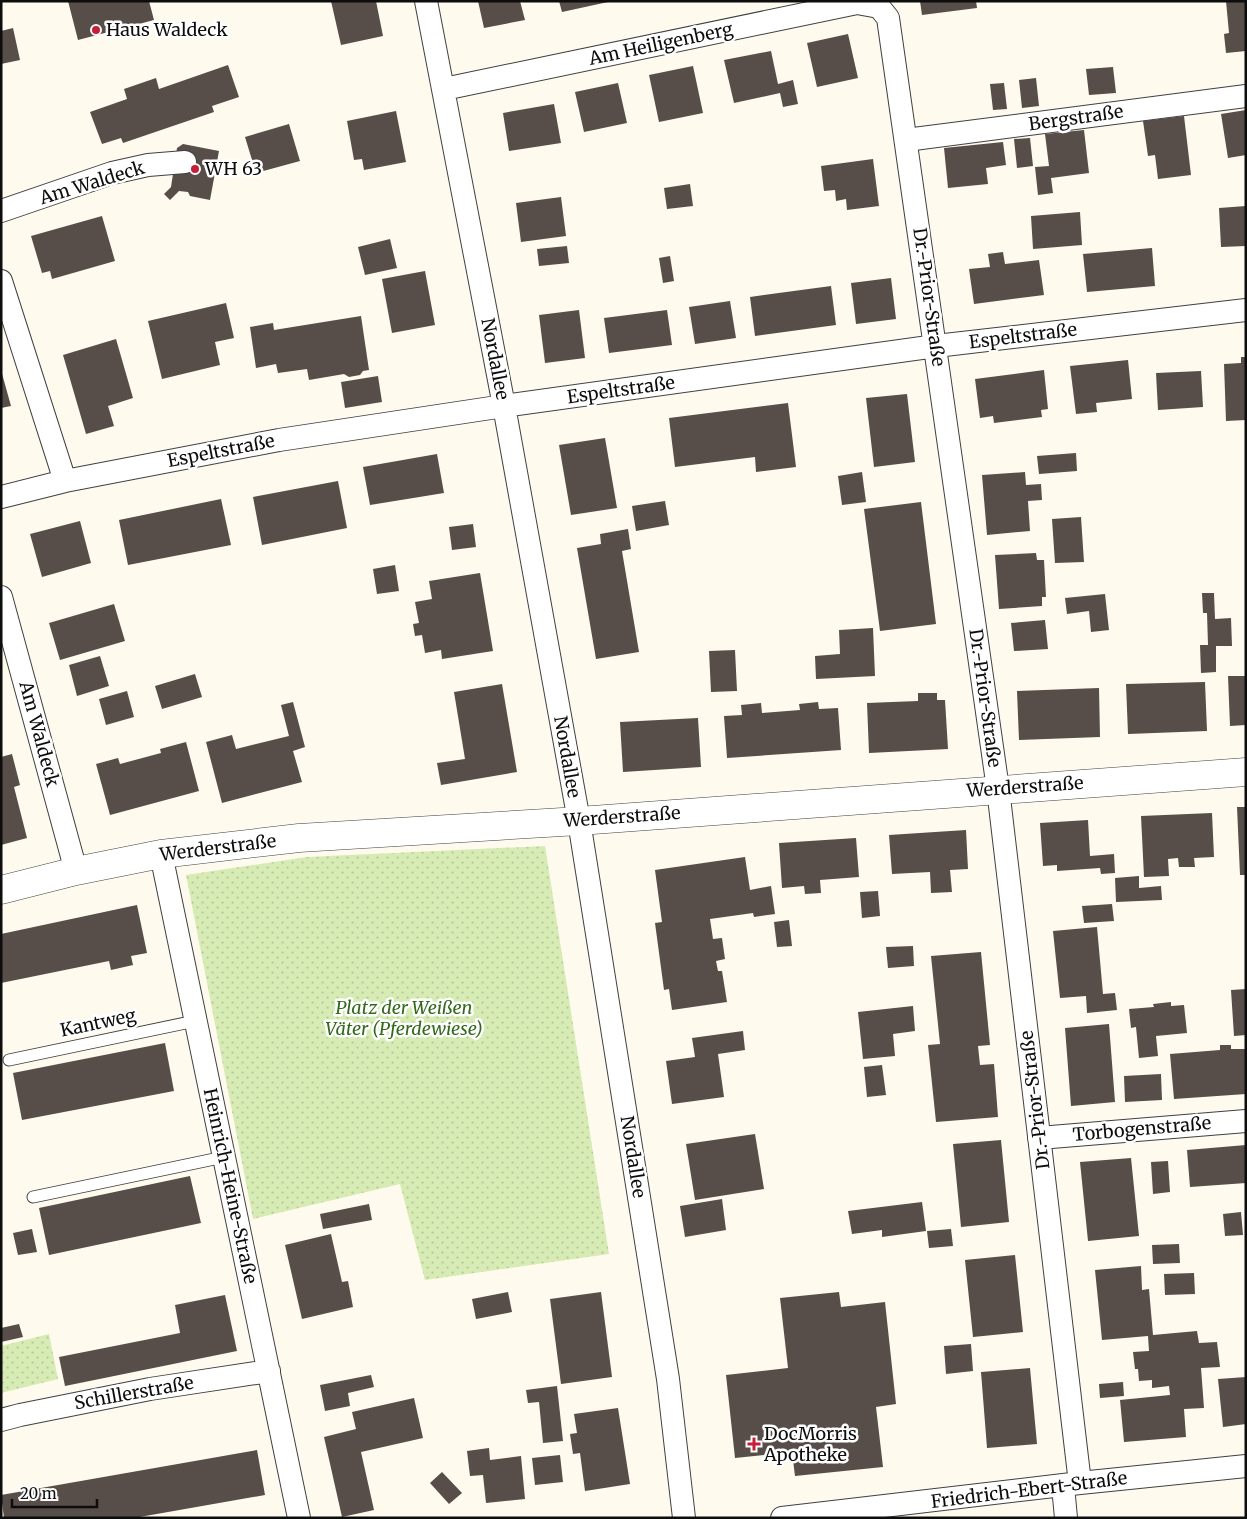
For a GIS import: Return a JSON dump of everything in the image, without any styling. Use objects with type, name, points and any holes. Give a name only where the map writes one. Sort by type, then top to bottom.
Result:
[{"type":"street","name":"Nordallee","points":[[426,1],[504,406],[579,821],[668,1379],[684,1518]]},
{"type":"street","name":"Am Heiligenberg","points":[[444,89],[857,3],[879,7]]},
{"type":"street","name":"Dr.-Prior-Straße","points":[[879,7],[888,18],[998,789],[1039,1138],[1072,1485],[1066,1518]]},
{"type":"street","name":"Bergstraße","points":[[906,140],[1246,96]]},
{"type":"street","name":"Am Waldeck","points":[[1,211],[112,174],[148,165],[185,162]]},
{"type":"street","points":[[1,281],[65,481]]},
{"type":"street","name":"Espeltstraße","points":[[1,497],[65,481],[279,440],[504,406],[936,346],[1246,310]]},
{"type":"street","name":"Am Waldeck","points":[[1,597],[76,871]]},
{"type":"street","name":"Werderstraße","points":[[1,890],[76,871],[162,854],[300,838],[579,821],[1246,772]]},
{"type":"street","name":"Heinrich-Heine-Straße","points":[[162,854],[299,1518]]},
{"type":"street","name":"Torbogenstraße","points":[[1039,1138],[1246,1121]]},
{"type":"street","name":"Schillerstraße","points":[[1,1420],[150,1389],[269,1371]]},
{"type":"street","name":"Friedrich-Ebert-Straße","points":[[782,1518],[1246,1466]]},
{"type":"lane","name":"Kantweg","points":[[9,1060],[195,1020]]},
{"type":"lane","points":[[33,1197],[224,1157]]},
{"type":"green space","name":"Platz der Weißen Väter (Pferdewiese)","points":[[545,846],[609,1254],[425,1280],[400,1184],[253,1219],[186,875],[307,857]]},
{"type":"green space","points":[[49,1334],[58,1379],[1,1393],[1,1346]]},
{"type":"building","name":"Haus Waldeck","points":[[68,1],[149,1],[154,20],[78,40]]},
{"type":"building","points":[[331,1],[376,1],[383,36],[341,45]]},
{"type":"building","points":[[478,1],[520,1],[525,20],[484,28]]},
{"type":"building","points":[[559,1],[608,1],[608,2],[562,12]]},
{"type":"building","points":[[920,1],[976,1],[977,8],[922,15]]},
{"type":"building","points":[[1226,1],[1246,1],[1246,51],[1226,53],[1224,34],[1229,33]]},
{"type":"building","points":[[13,28],[20,60],[1,64],[1,31]]},
{"type":"building","points":[[848,34],[858,78],[817,87],[807,43]]},
{"type":"building","points":[[771,51],[778,84],[793,80],[798,104],[783,107],[780,93],[734,103],[724,60]]},
{"type":"building","points":[[228,65],[239,97],[212,106],[214,112],[123,143],[121,138],[102,144],[90,112],[127,99],[124,89],[156,78],[159,89]]},
{"type":"building","points":[[693,66],[703,113],[659,122],[649,75]]},
{"type":"building","points":[[1113,67],[1116,93],[1089,95],[1086,69]]},
{"type":"building","points":[[1036,78],[1039,106],[1022,108],[1019,80]]},
{"type":"building","points":[[618,83],[627,123],[584,132],[575,92]]},
{"type":"building","points":[[1004,83],[1007,109],[993,110],[990,84]]},
{"type":"building","points":[[554,104],[561,143],[509,151],[503,113]]},
{"type":"building","points":[[1246,110],[1246,155],[1228,158],[1221,114]]},
{"type":"building","points":[[396,111],[406,162],[364,170],[362,159],[354,160],[347,121]]},
{"type":"building","points":[[1184,116],[1191,175],[1158,179],[1155,155],[1148,156],[1143,121]]},
{"type":"building","points":[[289,124],[300,161],[256,173],[245,137]]},
{"type":"building","points":[[1084,130],[1089,173],[1051,178],[1053,193],[1038,195],[1035,167],[1049,166],[1045,134]]},
{"type":"building","points":[[1030,138],[1033,166],[1017,168],[1014,139]]},
{"type":"building","points":[[1003,142],[1006,165],[986,168],[988,184],[948,188],[944,148]]},
{"type":"building","name":"WH 63","points":[[183,144],[219,151],[210,200],[190,196],[188,192],[179,191],[170,200],[164,194],[171,187],[177,148]]},
{"type":"building","points":[[873,159],[879,206],[847,210],[846,199],[836,201],[835,190],[824,191],[821,166]]},
{"type":"building","points":[[690,184],[693,206],[667,209],[664,188]]},
{"type":"building","points":[[561,197],[566,236],[521,242],[516,203]]},
{"type":"building","points":[[1246,206],[1246,246],[1221,247],[1219,208]]},
{"type":"building","points":[[1080,212],[1082,245],[1033,249],[1031,216]]},
{"type":"building","points":[[102,216],[115,261],[52,279],[50,271],[42,273],[31,236]]},
{"type":"building","points":[[390,239],[397,268],[365,275],[358,247]]},
{"type":"building","points":[[567,246],[569,263],[539,266],[537,249]]},
{"type":"building","points":[[1152,248],[1155,286],[1087,292],[1083,254]]},
{"type":"building","points":[[1003,252],[1005,264],[1039,260],[1044,295],[974,304],[969,269],[990,267],[988,254]]},
{"type":"building","points":[[670,256],[674,281],[663,283],[659,258]]},
{"type":"building","points":[[425,271],[435,325],[392,333],[382,279]]},
{"type":"building","points":[[891,278],[896,319],[856,324],[851,283]]},
{"type":"building","points":[[831,286],[836,325],[755,336],[750,297]]},
{"type":"building","points":[[730,301],[736,338],[695,344],[689,307]]},
{"type":"building","points":[[226,303],[234,338],[215,342],[220,365],[162,379],[148,321]]},
{"type":"building","points":[[579,310],[585,358],[545,363],[539,315]]},
{"type":"building","points":[[667,310],[672,345],[609,353],[604,318]]},
{"type":"building","points":[[361,316],[369,370],[363,371],[360,375],[349,377],[344,374],[309,380],[307,369],[278,373],[276,364],[256,368],[250,327],[273,323],[274,330]]},
{"type":"building","points":[[116,339],[133,398],[108,406],[114,426],[86,434],[63,355]]},
{"type":"building","points":[[1241,357],[1246,357],[1246,420],[1226,421],[1224,364],[1241,363]]},
{"type":"building","points":[[1128,360],[1132,399],[1096,403],[1097,412],[1076,414],[1070,366]]},
{"type":"building","points":[[1,370],[11,406],[1,408]]},
{"type":"building","points":[[1044,370],[1048,409],[1041,410],[1042,417],[994,423],[993,416],[980,418],[975,379]]},
{"type":"building","points":[[1201,371],[1203,407],[1158,410],[1156,373]]},
{"type":"building","points":[[378,376],[382,402],[345,408],[341,382]]},
{"type":"building","points":[[907,394],[915,462],[874,467],[866,398]]},
{"type":"building","points":[[788,403],[796,467],[756,472],[755,457],[675,467],[669,418]]},
{"type":"building","points":[[605,438],[617,508],[571,515],[559,445]]},
{"type":"building","points":[[1076,453],[1077,471],[1039,474],[1037,456]]},
{"type":"building","points":[[437,454],[444,493],[370,505],[363,467]]},
{"type":"building","points":[[862,472],[866,502],[842,505],[838,476]]},
{"type":"building","points":[[1025,472],[1026,485],[1041,484],[1042,500],[1028,501],[1030,531],[987,535],[982,475]]},
{"type":"building","points":[[338,481],[347,528],[262,545],[253,497]]},
{"type":"building","points":[[221,499],[231,545],[128,565],[119,520]]},
{"type":"building","points":[[665,501],[669,525],[636,531],[632,506]]},
{"type":"building","points":[[921,502],[936,624],[880,631],[864,509]]},
{"type":"building","points":[[1081,517],[1084,562],[1055,563],[1052,519]]},
{"type":"building","points":[[80,521],[91,563],[42,577],[30,534]]},
{"type":"building","points":[[473,524],[476,547],[452,550],[449,527]]},
{"type":"building","points":[[628,529],[631,549],[622,551],[639,652],[596,659],[577,548],[601,544],[600,534]]},
{"type":"building","points":[[1036,553],[1037,560],[1044,560],[1046,597],[1042,597],[1042,606],[999,609],[995,555]]},
{"type":"building","points":[[395,565],[399,591],[377,594],[373,569]]},
{"type":"building","points":[[480,573],[493,651],[442,659],[441,650],[425,653],[422,635],[415,636],[413,624],[419,623],[415,602],[432,599],[429,581]]},
{"type":"building","points":[[1202,593],[1214,593],[1215,619],[1231,618],[1232,646],[1216,646],[1216,672],[1201,673],[1200,645],[1208,645],[1207,613],[1203,613]]},
{"type":"building","points":[[1105,594],[1109,630],[1091,632],[1089,611],[1067,614],[1065,598]]},
{"type":"building","points":[[114,604],[125,641],[60,660],[49,623]]},
{"type":"building","points":[[1045,620],[1048,649],[1014,651],[1011,623]]},
{"type":"building","points":[[873,628],[875,676],[816,679],[815,656],[840,654],[839,630]]},
{"type":"building","points":[[735,650],[737,691],[711,692],[709,651]]},
{"type":"building","points":[[100,656],[109,686],[77,696],[69,665]]},
{"type":"building","points":[[195,674],[202,697],[162,709],[155,686]]},
{"type":"building","points":[[1228,676],[1246,676],[1246,725],[1230,726]]},
{"type":"building","points":[[1205,682],[1207,731],[1128,734],[1126,684]]},
{"type":"building","points":[[502,684],[517,772],[441,785],[437,763],[465,759],[454,692]]},
{"type":"building","points":[[1099,688],[1100,737],[1019,740],[1017,691]]},
{"type":"building","points":[[127,691],[134,717],[106,725],[99,699]]},
{"type":"building","points":[[918,693],[937,693],[937,700],[945,700],[948,749],[869,753],[867,703],[918,701]]},
{"type":"building","points":[[293,702],[305,747],[293,751],[302,782],[222,803],[206,742],[232,735],[236,749],[289,736],[281,705]]},
{"type":"building","points":[[818,702],[819,709],[838,708],[841,750],[727,758],[724,716],[742,715],[741,705],[761,703],[762,713],[800,710],[799,704]]},
{"type":"building","points":[[698,718],[701,767],[623,772],[620,722]]},
{"type":"building","points":[[186,742],[199,791],[110,815],[96,764],[118,758],[120,764],[161,753],[160,749]]},
{"type":"building","points":[[12,754],[20,785],[14,787],[27,838],[1,845],[1,757]]},
{"type":"building","points":[[1237,807],[1246,807],[1246,875],[1240,875]]},
{"type":"building","points":[[1212,813],[1214,857],[1194,858],[1195,867],[1179,867],[1178,858],[1168,859],[1169,876],[1144,877],[1141,816]]},
{"type":"building","points":[[1088,820],[1090,856],[1114,854],[1115,873],[1101,874],[1100,868],[1057,871],[1057,865],[1043,866],[1040,823]]},
{"type":"building","points":[[966,830],[968,869],[950,870],[952,892],[931,893],[930,872],[892,874],[889,835]]},
{"type":"building","points":[[856,838],[859,877],[820,880],[821,893],[805,894],[804,886],[782,888],[779,843]]},
{"type":"building","points":[[745,857],[750,890],[771,886],[775,914],[754,917],[753,913],[710,919],[713,939],[722,938],[725,959],[716,961],[718,971],[722,971],[727,1002],[672,1010],[669,989],[664,990],[655,923],[662,922],[655,870]]},
{"type":"building","points":[[1139,876],[1139,888],[1161,886],[1162,900],[1116,902],[1115,878]]},
{"type":"building","points":[[878,891],[880,916],[862,918],[860,892]]},
{"type":"building","points":[[1112,904],[1114,921],[1084,923],[1082,906]]},
{"type":"building","points":[[137,905],[147,953],[131,956],[133,965],[111,970],[109,961],[1,983],[1,934]]},
{"type":"building","points":[[789,920],[792,946],[777,947],[774,922]]},
{"type":"building","points":[[1097,927],[1103,994],[1115,993],[1117,1010],[1087,1013],[1086,996],[1060,998],[1053,931]]},
{"type":"building","points":[[913,946],[914,966],[888,968],[886,947]]},
{"type":"building","points":[[981,952],[990,1045],[978,1046],[980,1065],[994,1064],[998,1117],[936,1122],[928,1045],[940,1044],[931,956]]},
{"type":"building","points":[[1246,989],[1246,1035],[1234,1036],[1231,990]]},
{"type":"building","points":[[1171,1002],[1171,1006],[1184,1005],[1187,1033],[1156,1036],[1158,1056],[1139,1058],[1136,1027],[1131,1028],[1129,1009],[1154,1007],[1153,1004]]},
{"type":"building","points":[[913,1006],[915,1031],[893,1034],[895,1056],[863,1059],[858,1012]]},
{"type":"building","points":[[1109,1024],[1115,1102],[1071,1106],[1065,1028]]},
{"type":"building","points":[[743,1031],[745,1050],[718,1054],[724,1097],[672,1104],[666,1061],[695,1057],[692,1038]]},
{"type":"building","points":[[165,1043],[174,1091],[22,1120],[13,1073]]},
{"type":"building","points":[[1220,1045],[1231,1045],[1231,1049],[1246,1049],[1246,1094],[1174,1099],[1170,1054],[1220,1050]]},
{"type":"building","points":[[882,1065],[886,1095],[867,1097],[864,1067]]},
{"type":"building","points":[[1161,1074],[1162,1100],[1125,1102],[1124,1076]]},
{"type":"building","points":[[755,1134],[764,1189],[695,1200],[686,1144]]},
{"type":"building","points":[[1001,1140],[1009,1222],[961,1227],[953,1144]]},
{"type":"building","points":[[1246,1145],[1246,1183],[1190,1187],[1187,1150]]},
{"type":"building","points":[[1131,1158],[1139,1236],[1088,1241],[1080,1162]]},
{"type":"building","points":[[1168,1161],[1170,1192],[1153,1194],[1151,1162]]},
{"type":"building","points":[[190,1176],[201,1223],[49,1255],[39,1208]]},
{"type":"building","points":[[722,1199],[726,1230],[685,1237],[680,1206]]},
{"type":"building","points":[[922,1202],[926,1231],[882,1237],[882,1230],[852,1234],[848,1211]]},
{"type":"building","points":[[369,1204],[372,1220],[323,1229],[320,1214]]},
{"type":"building","points":[[1241,1212],[1243,1235],[1225,1236],[1223,1214]]},
{"type":"building","points":[[32,1229],[37,1252],[18,1255],[13,1233]]},
{"type":"building","points":[[951,1229],[953,1246],[929,1248],[927,1231]]},
{"type":"building","points":[[331,1234],[342,1282],[348,1281],[353,1307],[302,1319],[285,1245]]},
{"type":"building","points":[[1179,1244],[1180,1263],[1153,1264],[1152,1245]]},
{"type":"building","points":[[1015,1255],[1023,1332],[973,1337],[965,1260]]},
{"type":"building","points":[[1141,1266],[1142,1290],[1149,1289],[1153,1335],[1197,1331],[1199,1343],[1217,1342],[1220,1367],[1201,1368],[1204,1408],[1184,1409],[1186,1437],[1124,1442],[1120,1400],[1170,1395],[1169,1386],[1152,1388],[1152,1380],[1139,1381],[1133,1352],[1149,1351],[1148,1336],[1102,1340],[1095,1270]]},
{"type":"building","points":[[1194,1273],[1195,1294],[1165,1295],[1164,1274]]},
{"type":"building","points":[[508,1292],[512,1312],[476,1319],[472,1299]]},
{"type":"building","points":[[601,1292],[612,1377],[561,1384],[550,1299]]},
{"type":"building","points":[[839,1292],[841,1307],[885,1302],[896,1404],[876,1407],[883,1467],[795,1476],[792,1452],[735,1458],[726,1375],[788,1368],[780,1298]]},
{"type":"building","points":[[225,1295],[237,1351],[65,1386],[59,1357],[180,1333],[175,1305]]},
{"type":"building","points":[[19,1324],[23,1337],[1,1342],[1,1328]]},
{"type":"building","points":[[971,1344],[973,1371],[946,1374],[944,1346]]},
{"type":"building","points":[[1030,1368],[1037,1444],[987,1448],[981,1372]]},
{"type":"building","points":[[371,1375],[374,1387],[348,1393],[350,1406],[325,1411],[320,1385]]},
{"type":"building","points":[[1246,1377],[1246,1424],[1223,1427],[1218,1379]]},
{"type":"building","points":[[1123,1382],[1124,1396],[1100,1398],[1099,1384]]},
{"type":"building","points":[[557,1386],[563,1441],[543,1443],[539,1402],[528,1403],[526,1390]]},
{"type":"building","points":[[414,1398],[423,1438],[361,1452],[374,1510],[342,1517],[324,1437],[356,1429],[352,1412]]},
{"type":"building","points":[[618,1408],[630,1484],[585,1491],[580,1453],[573,1454],[570,1434],[577,1433],[574,1414]]},
{"type":"building","points":[[489,1448],[490,1460],[521,1456],[525,1499],[486,1503],[483,1475],[470,1476],[467,1451]]},
{"type":"building","points":[[257,1450],[265,1495],[134,1518],[4,1518],[1,1495]]},
{"type":"building","points":[[560,1455],[563,1482],[535,1485],[532,1458]]},
{"type":"building","points":[[442,1472],[462,1493],[449,1504],[430,1483]]},
{"type":"place","name":"Haus Waldeck","points":[[96,30]]},
{"type":"place","name":"WH 63","points":[[195,169]]},
{"type":"place","name":"DocMorris Apotheke","points":[[754,1444]]}]
